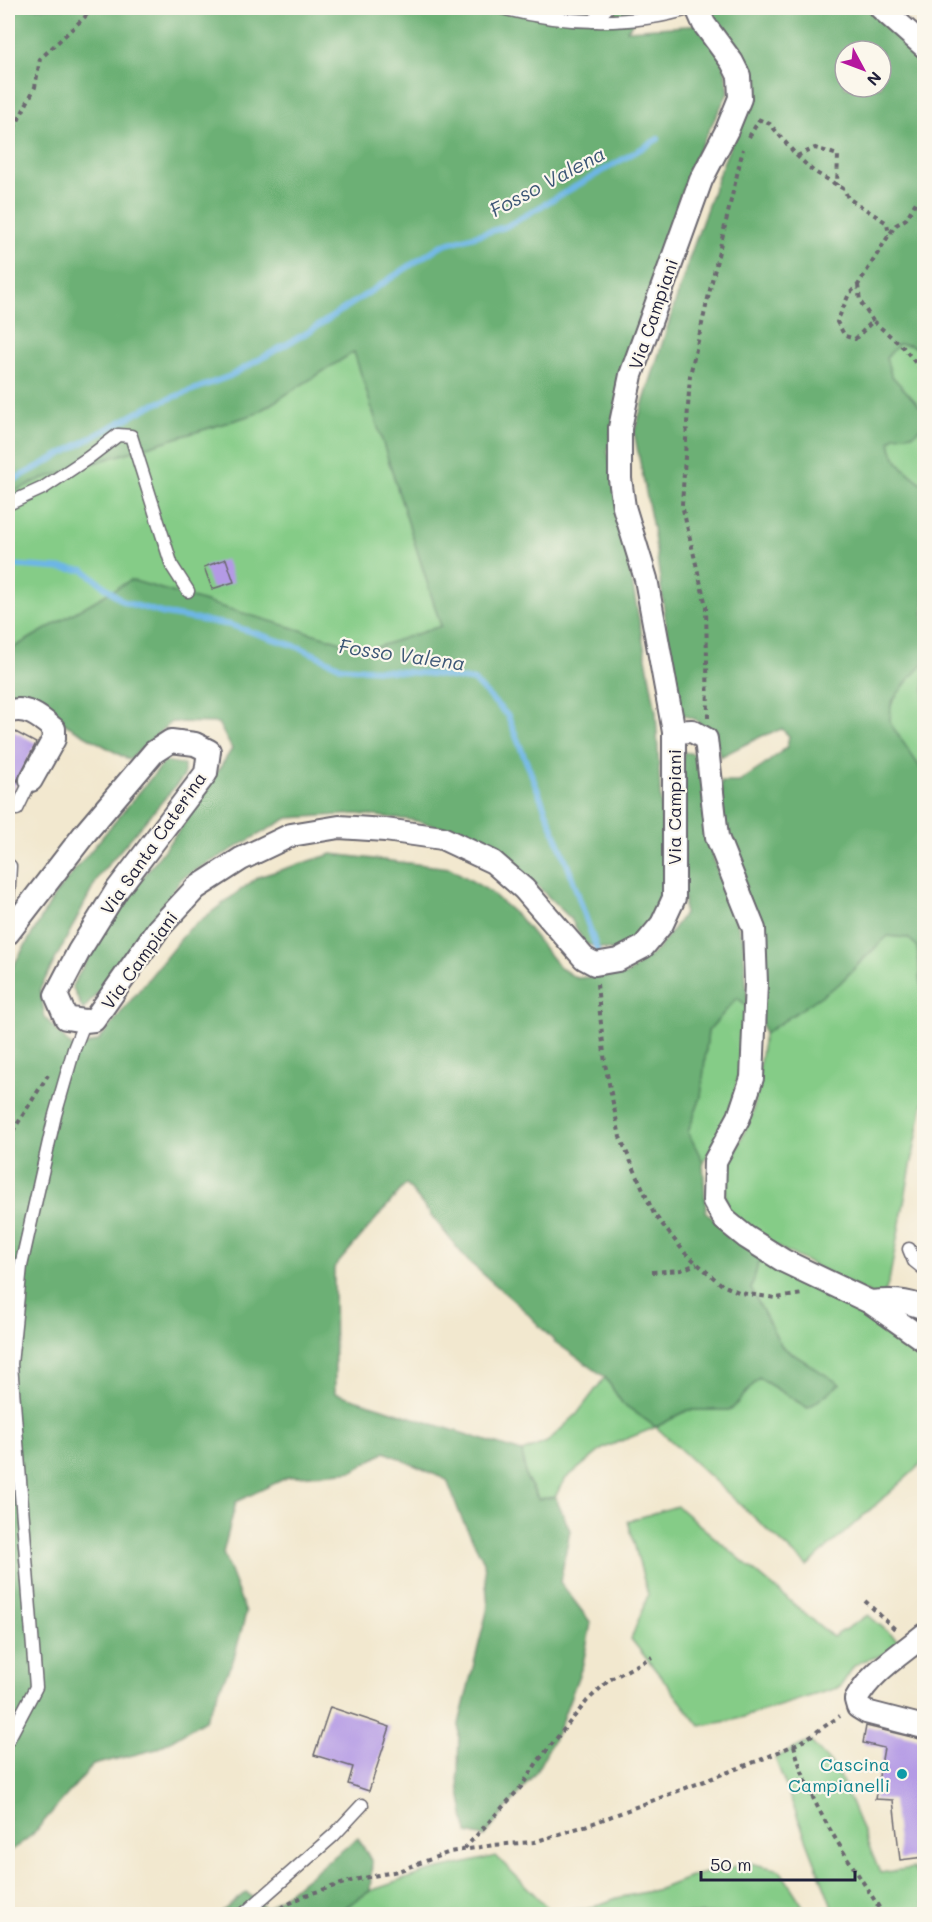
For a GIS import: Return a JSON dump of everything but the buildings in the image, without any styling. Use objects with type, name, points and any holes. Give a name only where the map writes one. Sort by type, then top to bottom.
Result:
[{"type":"street","name":"Via Campiani","points":[[85,1021],[94,1020],[102,1011],[158,929],[196,888],[241,860],[291,835],[339,827],[385,830],[442,838],[494,862],[524,889],[595,970],[643,947],[662,924],[674,898],[674,732],[646,579],[624,507],[619,462],[620,428],[631,375],[688,213],[740,98],[739,76],[732,62],[704,24],[697,8]]},
{"type":"street","points":[[881,8],[924,46]]},
{"type":"street","points":[[8,712],[15,709],[25,710],[43,719],[54,729],[54,739],[31,780]]},
{"type":"street","points":[[674,732],[692,731],[706,739],[717,837],[754,929],[756,983],[752,1078],[739,1117],[715,1161],[714,1201],[725,1220],[746,1238],[784,1261],[870,1302],[924,1340]]},
{"type":"street","name":"Via Santa Caterina","points":[[9,926],[154,752],[171,741],[195,744],[209,751],[206,773],[117,890],[79,951],[56,995],[66,1018],[85,1021]]},
{"type":"street","points":[[870,1302],[891,1300],[911,1302],[924,1308]]},
{"type":"street","points":[[918,1640],[873,1676],[862,1688],[856,1700],[858,1707],[866,1712],[924,1727]]},
{"type":"lane","points":[[502,8],[593,21],[632,21],[691,8]]},
{"type":"lane","points":[[593,21],[607,8]]},
{"type":"lane","points":[[8,504],[43,488],[118,435],[131,436],[172,566],[188,591]]},
{"type":"lane","points":[[17,809],[31,780]]},
{"type":"lane","points":[[8,901],[10,866]]},
{"type":"lane","points":[[8,1740],[36,1687],[11,1364],[20,1277],[55,1115],[74,1049],[85,1021]]},
{"type":"lane","points":[[909,1249],[914,1261],[924,1269]]},
{"type":"lane","points":[[244,1914],[334,1835],[362,1805]]},
{"type":"path","points":[[8,151],[12,152],[12,133],[35,87],[40,58],[89,13],[101,8]]},
{"type":"path","points":[[737,106],[770,124],[813,171],[844,189],[848,198],[887,223],[889,235]]},
{"type":"path","points":[[708,711],[706,606],[682,505],[690,375],[743,146],[759,120]]},
{"type":"path","points":[[797,156],[815,148],[838,155],[837,185]]},
{"type":"path","points":[[873,321],[855,339],[845,336],[837,322],[844,302],[858,285],[896,225],[906,219],[916,202],[924,199]]},
{"type":"path","points":[[858,285],[860,301],[873,321],[903,347],[924,371]]},
{"type":"path","points":[[595,970],[605,1064],[621,1137],[654,1214],[685,1253],[722,1285],[741,1293],[776,1298],[808,1293]]},
{"type":"path","points":[[8,1139],[53,1068]]},
{"type":"path","points":[[652,1272],[681,1270],[697,1264]]},
{"type":"path","points":[[866,1601],[918,1640]]},
{"type":"path","points":[[463,1850],[521,1787],[538,1761],[587,1701],[609,1680],[651,1657]]},
{"type":"path","points":[[267,1914],[306,1895],[344,1883],[398,1871],[450,1852],[534,1842],[591,1824],[719,1777],[794,1745],[829,1722],[858,1707]]},
{"type":"path","points":[[794,1745],[799,1768],[816,1804],[883,1914]]},
{"type":"green space","points":[[8,8],[672,8],[641,13],[627,30],[687,26],[698,23],[723,58],[729,91],[691,165],[621,377],[608,451],[656,712],[665,885],[652,925],[618,952],[585,944],[571,919],[525,874],[497,852],[465,833],[412,820],[357,814],[288,818],[182,878],[106,983],[83,1010],[72,986],[108,923],[180,829],[232,749],[218,723],[171,722],[129,760],[8,692],[8,651],[131,580],[368,650],[441,626],[354,352],[255,414],[41,479],[8,494]]},
{"type":"green space","points":[[710,8],[867,8],[924,58],[924,351],[899,344],[886,358],[891,375],[924,411],[924,424],[914,434],[895,436],[890,441],[891,449],[898,461],[907,472],[924,485],[924,663],[891,703],[890,723],[924,773],[924,1000],[917,946],[908,938],[888,936],[839,984],[764,1034],[724,837],[721,782],[739,782],[763,766],[787,747],[789,736],[782,729],[762,736],[720,757],[715,736],[694,719],[678,713],[653,528],[634,432],[689,259],[721,168],[750,99]]},
{"type":"green space","points":[[899,344],[924,351],[924,411],[891,375],[886,358]]},
{"type":"green space","points":[[354,351],[441,626],[368,650],[131,580],[8,651],[8,494],[41,479],[255,414]]},
{"type":"green space","points":[[924,424],[924,485],[898,461],[890,441],[895,436],[914,433]]},
{"type":"green space","points":[[924,663],[924,773],[895,733],[889,713],[895,697]]},
{"type":"green space","points":[[683,752],[701,755],[714,861],[743,940],[748,1006],[737,998],[708,1031],[701,1097],[688,1132],[703,1162],[706,1212],[728,1233],[762,1259],[758,1264],[751,1289],[782,1347],[840,1384],[808,1408],[759,1378],[731,1410],[688,1410],[656,1427],[622,1403],[605,1377],[555,1342],[523,1309],[468,1261],[406,1184],[334,1268],[335,1393],[522,1452],[526,1477],[538,1499],[555,1497],[570,1530],[560,1582],[591,1623],[583,1664],[558,1731],[536,1772],[484,1837],[467,1833],[458,1779],[459,1724],[488,1607],[484,1562],[461,1517],[447,1480],[385,1452],[353,1471],[288,1477],[236,1502],[223,1553],[246,1613],[234,1658],[205,1720],[157,1749],[93,1765],[32,1835],[8,1853],[8,975],[56,893],[165,761],[184,765],[184,776],[100,874],[40,989],[45,1018],[74,1049],[98,1041],[188,930],[258,877],[332,854],[450,868],[489,891],[520,918],[559,967],[576,978],[626,975],[658,949],[684,914]]},
{"type":"green space","points":[[887,936],[908,938],[917,946],[924,1000],[924,1099],[889,1281],[882,1300],[746,1231],[725,1207],[726,1181],[731,1162],[753,1112],[764,1034],[839,984]]},
{"type":"green space","points":[[737,998],[748,1006],[736,1087],[723,1126],[703,1162],[688,1132],[701,1097],[708,1031]]},
{"type":"green space","points":[[762,1259],[845,1303],[924,1353],[924,1459],[917,1468],[807,1566],[656,1427],[688,1410],[731,1410],[759,1378],[808,1408],[839,1384],[782,1347],[751,1289],[758,1264]]},
{"type":"green space","points":[[605,1377],[622,1403],[656,1427],[604,1448],[564,1480],[555,1497],[539,1499],[526,1477],[522,1452],[547,1442],[577,1414]]},
{"type":"green space","points":[[677,1506],[833,1637],[868,1615],[902,1644],[883,1655],[854,1666],[840,1687],[734,1720],[700,1726],[631,1639],[648,1595],[628,1521]]},
{"type":"green space","points":[[810,1741],[838,1771],[880,1873],[913,1868],[924,1888],[924,1914],[835,1914],[775,1758]]},
{"type":"green space","points":[[358,1838],[372,1862],[370,1891],[335,1914],[219,1914],[246,1892],[266,1909]]},
{"type":"green space","points":[[496,1856],[551,1911],[587,1909],[617,1898],[660,1889],[693,1876],[750,1863],[780,1870],[808,1914],[335,1914],[370,1891],[423,1873]]},
{"type":"waterway","name":"Fosso Valena","points":[[8,483],[150,406],[230,376],[310,331],[440,246],[505,227],[658,139]]},
{"type":"waterway","name":"Fosso Valena","points":[[8,565],[84,570],[124,602],[165,614],[230,625],[301,648],[341,667],[432,674],[474,681],[508,716],[568,866],[598,953]]},
{"type":"place","name":"Cascina Campianelli","points":[[902,1774]]}]
